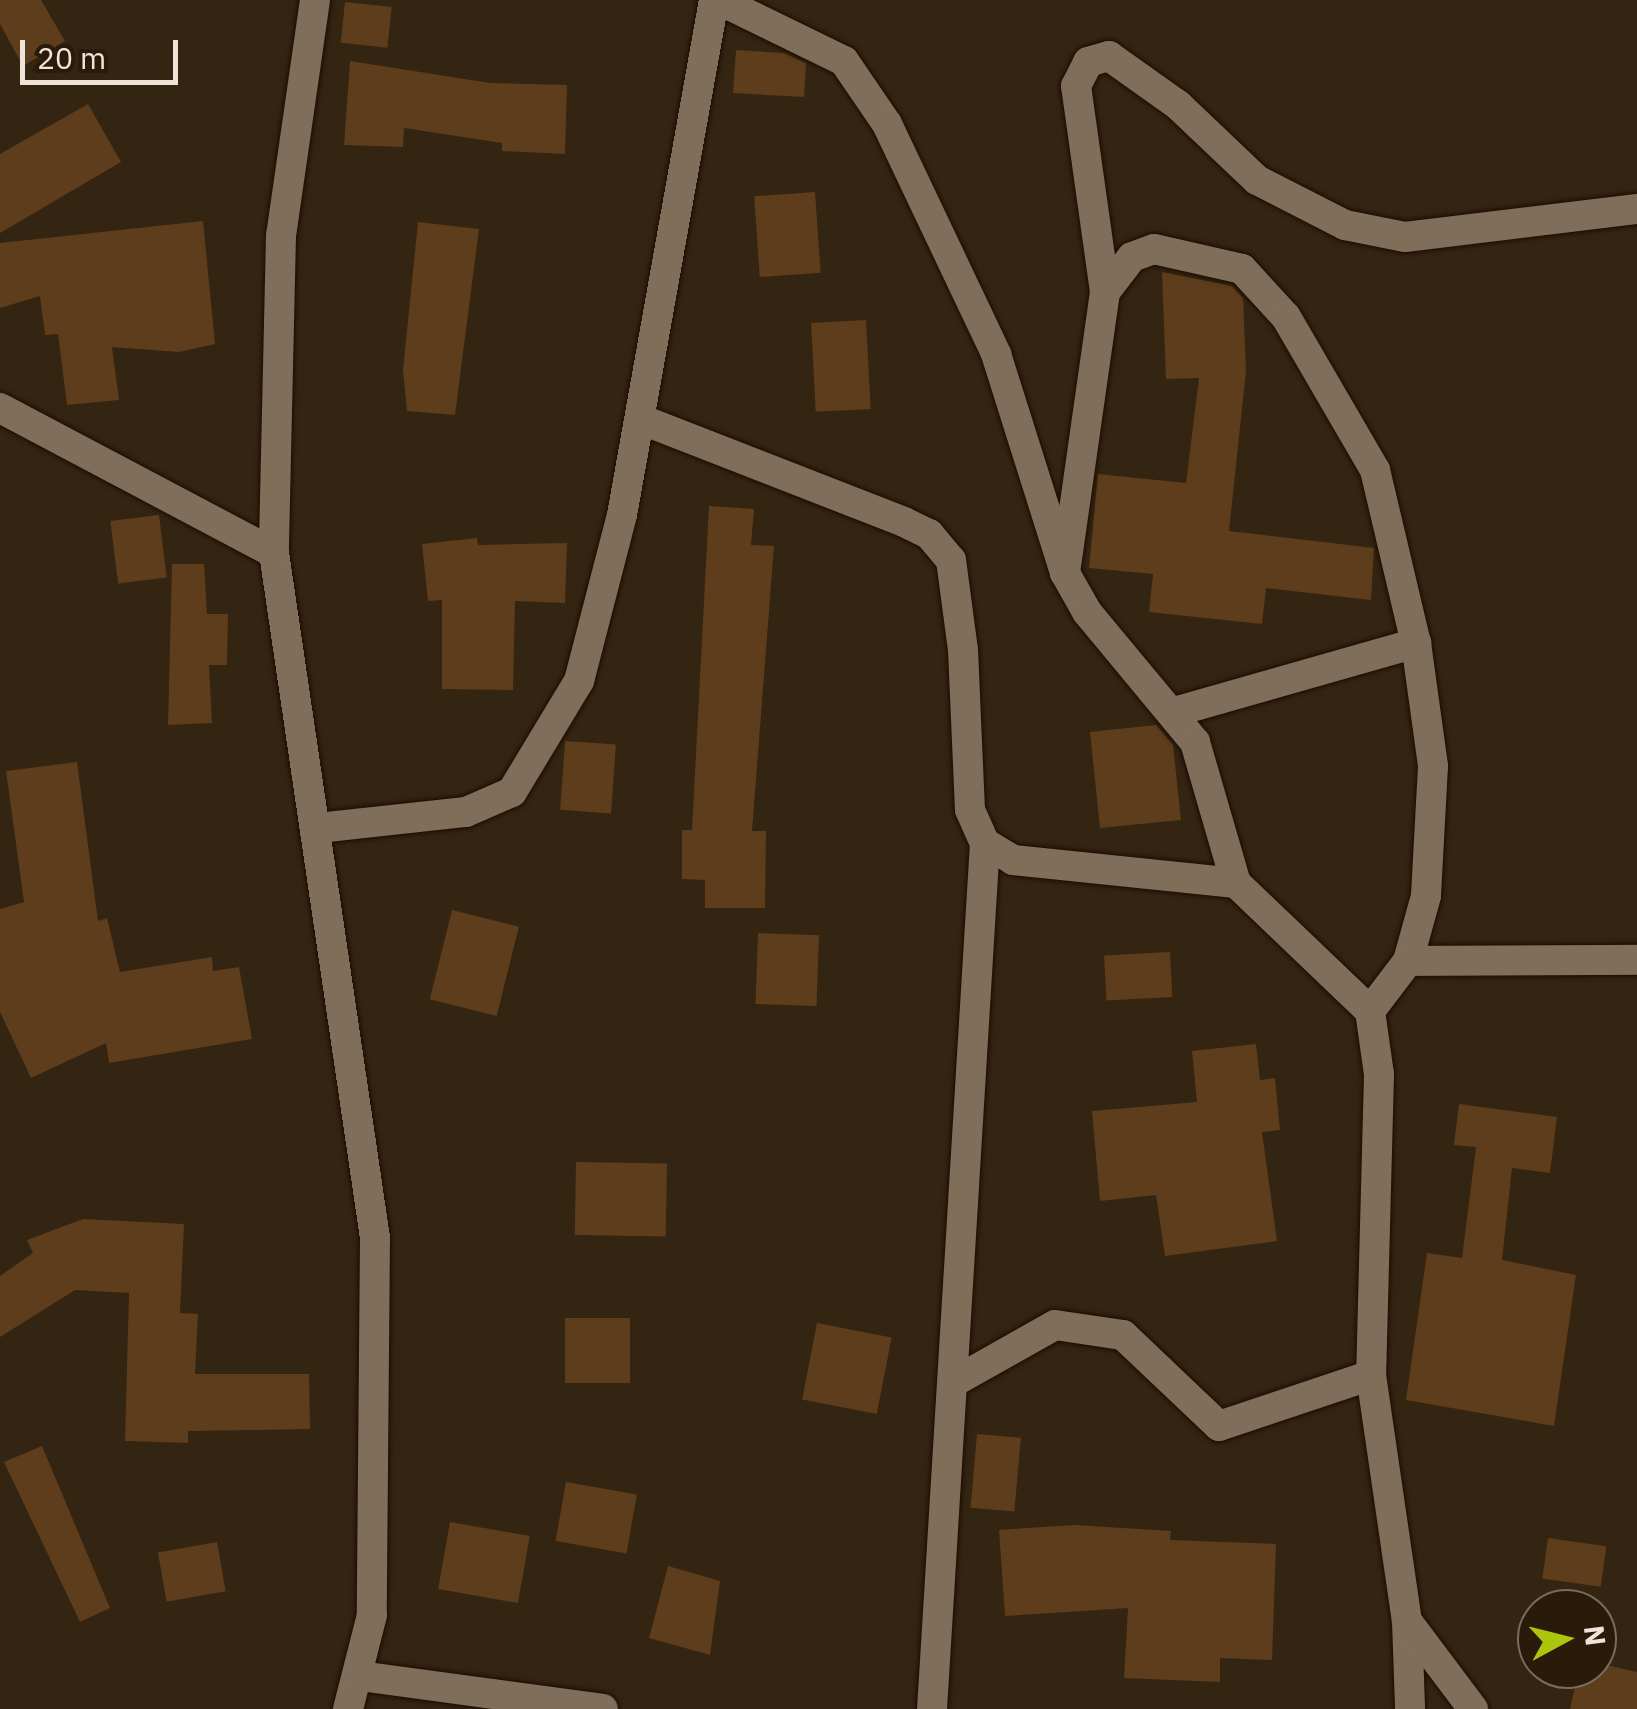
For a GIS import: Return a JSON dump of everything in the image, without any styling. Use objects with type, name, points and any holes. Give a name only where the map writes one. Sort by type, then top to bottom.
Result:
[{"type":"street","points":[[315,0],[281,235],[274,553],[318,828],[375,1238],[372,1615],[360,1676],[348,1709]]},
{"type":"street","points":[[318,828],[466,812],[512,792],[579,681],[640,419],[716,0],[844,62],[887,124],[996,354],[1065,574],[1087,612],[1174,712],[1195,742],[1236,882],[1370,1011],[1379,1074],[1371,1375],[1407,1621],[1410,1709]]},
{"type":"street","points":[[1065,574],[1104,292],[1076,86],[1088,62],[1109,56],[1178,105],[1256,180],[1346,224],[1405,237],[1637,210]]},
{"type":"street","points":[[1104,292],[1132,257],[1154,249],[1199,255],[1242,270],[1286,317],[1375,470],[1416,643],[1433,766],[1426,896],[1408,961],[1370,1011]]},
{"type":"street","points":[[0,408],[274,553]]},
{"type":"street","points":[[640,419],[904,522],[929,534],[951,560],[963,650],[970,810],[985,843],[932,1709]]},
{"type":"street","points":[[1174,712],[1416,643]]},
{"type":"street","points":[[985,843],[1013,860],[1236,882]]},
{"type":"street","points":[[1408,961],[1637,960]]},
{"type":"street","points":[[952,1382],[1055,1325],[1123,1334],[1219,1426],[1371,1375]]},
{"type":"street","points":[[1407,1621],[1473,1709]]},
{"type":"street","points":[[360,1676],[604,1709]]},
{"type":"building","points":[[0,0],[41,0],[65,41],[23,66],[0,24]]},
{"type":"building","points":[[345,2],[392,7],[387,48],[341,43]]},
{"type":"building","points":[[736,50],[784,53],[806,63],[804,97],[733,93]]},
{"type":"building","points":[[350,61],[490,83],[567,85],[565,154],[502,151],[502,143],[404,128],[403,147],[344,145]]},
{"type":"building","points":[[88,104],[121,162],[0,233],[0,154]]},
{"type":"building","points":[[815,192],[821,273],[760,277],[754,196]]},
{"type":"building","points":[[203,221],[215,344],[179,352],[112,347],[119,400],[67,405],[58,334],[45,335],[40,296],[0,308],[0,243]]},
{"type":"building","points":[[418,222],[479,229],[455,415],[407,411],[403,370]]},
{"type":"building","points":[[1162,272],[1232,286],[1243,298],[1246,371],[1229,531],[1374,548],[1371,600],[1266,588],[1262,624],[1149,612],[1153,574],[1089,568],[1098,474],[1186,483],[1199,378],[1166,379]]},
{"type":"building","points":[[866,320],[871,409],[816,412],[811,323]]},
{"type":"building","points":[[709,506],[754,509],[751,545],[774,546],[752,831],[766,831],[765,908],[705,908],[705,880],[682,879],[682,830],[692,830]]},
{"type":"building","points":[[159,515],[167,578],[118,584],[110,521]]},
{"type":"building","points":[[477,538],[478,545],[567,543],[565,603],[515,601],[513,690],[442,689],[442,600],[428,601],[422,544]]},
{"type":"building","points":[[172,564],[204,564],[207,614],[228,614],[227,665],[209,665],[212,723],[168,725]]},
{"type":"building","points":[[1156,725],[1173,745],[1181,820],[1100,828],[1090,732]]},
{"type":"building","points":[[565,741],[616,745],[611,813],[560,810]]},
{"type":"building","points":[[77,762],[98,921],[107,918],[120,972],[212,957],[213,971],[239,967],[252,1039],[109,1063],[106,1043],[31,1078],[0,1012],[0,909],[24,902],[6,771]]},
{"type":"building","points":[[452,910],[519,927],[497,1016],[430,999]]},
{"type":"building","points":[[758,933],[819,935],[816,1006],[756,1004]]},
{"type":"building","points":[[1170,952],[1172,997],[1106,1000],[1104,955]]},
{"type":"building","points":[[1256,1044],[1260,1080],[1275,1078],[1280,1130],[1262,1132],[1277,1241],[1165,1256],[1156,1195],[1100,1201],[1092,1111],[1197,1102],[1192,1051]]},
{"type":"building","points":[[1459,1104],[1557,1117],[1550,1173],[1512,1168],[1502,1260],[1576,1275],[1554,1426],[1406,1400],[1427,1253],[1462,1258],[1476,1147],[1454,1145]]},
{"type":"building","points":[[576,1162],[667,1164],[666,1237],[575,1235]]},
{"type":"building","points":[[83,1219],[184,1224],[180,1313],[198,1314],[195,1374],[309,1374],[310,1429],[188,1431],[188,1443],[125,1441],[129,1293],[75,1290],[0,1337],[0,1276],[33,1253],[27,1240]]},
{"type":"building","points":[[565,1318],[630,1318],[630,1383],[565,1383]]},
{"type":"building","points":[[817,1323],[892,1338],[877,1414],[802,1400]]},
{"type":"building","points":[[977,1434],[1021,1438],[1014,1512],[971,1508]]},
{"type":"building","points":[[42,1446],[110,1608],[80,1622],[4,1462]]},
{"type":"building","points":[[566,1482],[637,1495],[626,1554],[556,1541]]},
{"type":"building","points":[[450,1522],[530,1536],[518,1603],[438,1589]]},
{"type":"building","points":[[1074,1525],[1171,1531],[1170,1540],[1276,1544],[1272,1660],[1220,1658],[1220,1682],[1124,1678],[1128,1608],[1005,1616],[999,1530]]},
{"type":"building","points":[[1548,1538],[1606,1546],[1601,1587],[1542,1579]]},
{"type":"building","points":[[217,1542],[226,1591],[167,1602],[158,1552]]},
{"type":"building","points":[[668,1566],[720,1581],[710,1655],[649,1638]]},
{"type":"building","points":[[1617,1668],[1637,1672],[1637,1709],[1570,1709],[1574,1689],[1617,1689]]}]
